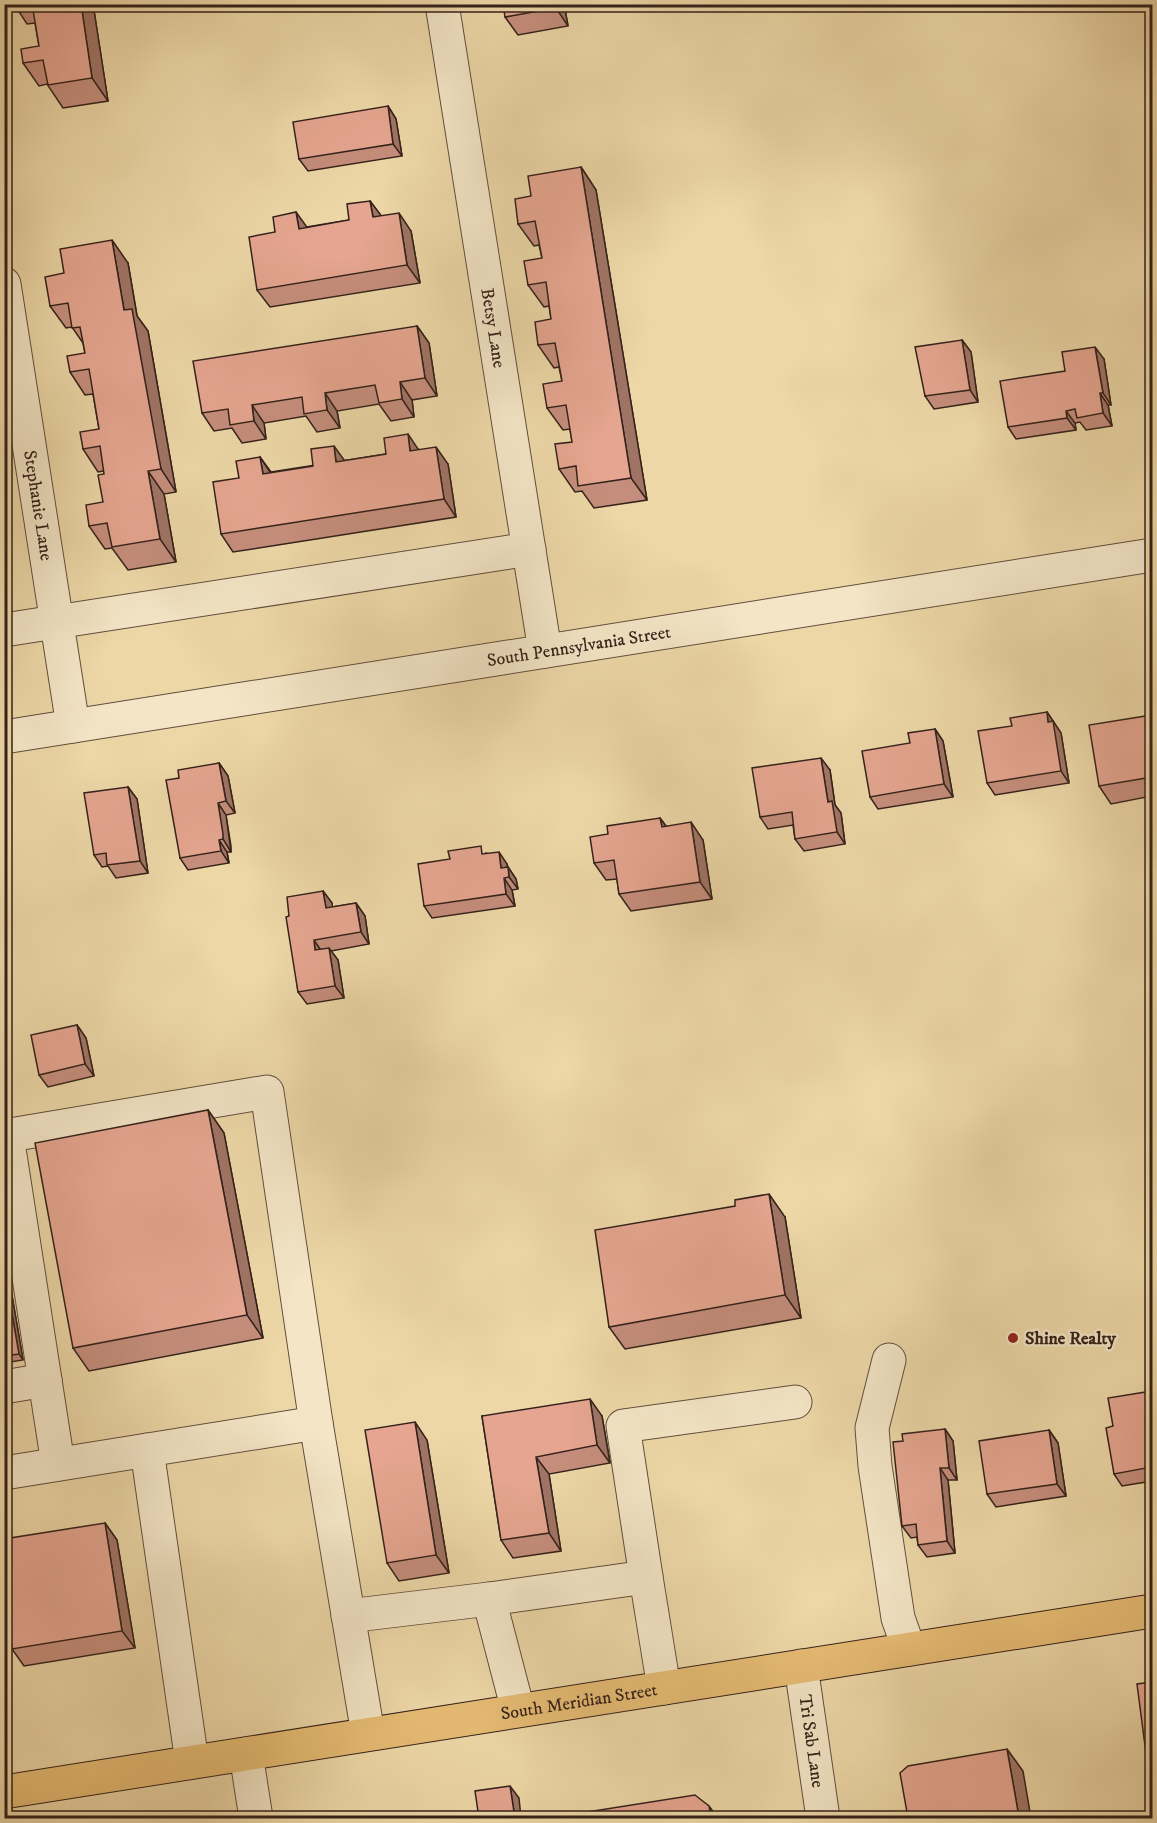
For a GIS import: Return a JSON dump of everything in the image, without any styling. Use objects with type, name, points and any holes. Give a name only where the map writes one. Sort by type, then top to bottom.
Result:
[{"type":"main road","name":"South Meridian Street","points":[[4,1792],[1152,1611]]},
{"type":"street","name":"Betsy Lane","points":[[442,4],[545,651]]},
{"type":"street","name":"Stephanie Lane","points":[[4,284],[73,726]]},
{"type":"street","points":[[4,630],[529,549]]},
{"type":"street","name":"South Pennsylvania Street","points":[[4,737],[1152,555]]},
{"type":"street","points":[[58,1464],[45,1380],[30,1344],[16,1260],[6,1136],[267,1092],[316,1423],[368,1734]]},
{"type":"street","points":[[889,1360],[872,1428],[875,1466],[898,1618],[909,1649]]},
{"type":"street","points":[[4,1387],[45,1380]]},
{"type":"street","points":[[664,1688],[623,1426],[795,1402]]},
{"type":"street","points":[[4,1473],[316,1423]]},
{"type":"street","points":[[147,1450],[192,1762]]},
{"type":"street","points":[[348,1616],[646,1577]]},
{"type":"street","points":[[489,1599],[518,1710]]},
{"type":"street","name":"Tri Sab Lane","points":[[801,1666],[823,1818]]},
{"type":"street","points":[[246,1754],[256,1818]]},
{"type":"building","points":[[32,4],[81,4],[92,78],[48,85],[43,60],[23,63],[21,49],[39,46]]},
{"type":"building","points":[[503,4],[555,4],[556,8],[505,17]]},
{"type":"building","points":[[388,106],[393,144],[299,159],[293,122]]},
{"type":"building","points":[[581,167],[631,478],[578,486],[576,466],[559,469],[555,444],[572,442],[566,405],[547,408],[543,384],[562,381],[555,343],[538,345],[535,322],[551,319],[546,282],[528,285],[524,261],[542,258],[535,221],[518,224],[515,199],[531,196],[528,176]]},
{"type":"building","points":[[370,201],[373,217],[399,213],[407,265],[257,290],[249,237],[275,232],[273,217],[296,212],[299,229],[349,220],[347,204]]},
{"type":"building","points":[[112,240],[124,310],[132,309],[161,469],[148,471],[160,539],[112,547],[107,523],[89,526],[86,505],[103,502],[98,475],[104,474],[100,446],[83,449],[80,432],[99,429],[89,369],[70,372],[67,356],[85,353],[80,327],[72,328],[68,303],[50,306],[45,277],[64,273],[60,249]]},
{"type":"building","points":[[417,326],[425,378],[400,382],[402,399],[379,403],[375,385],[325,393],[327,410],[304,414],[302,397],[252,405],[254,421],[230,425],[228,409],[202,413],[193,361]]},
{"type":"building","points":[[962,340],[970,390],[925,396],[915,347]]},
{"type":"building","points":[[1095,347],[1103,393],[1100,393],[1103,413],[1077,418],[1075,409],[1066,411],[1067,418],[1008,427],[1000,381],[1065,371],[1062,352]]},
{"type":"building","points":[[408,434],[410,451],[436,447],[444,499],[221,534],[213,482],[239,478],[236,461],[260,457],[263,474],[313,466],[311,449],[334,446],[336,462],[386,454],[384,438]]},
{"type":"building","points":[[1047,712],[1048,722],[1053,721],[1061,771],[987,783],[978,731],[1012,726],[1010,718]]},
{"type":"building","points":[[1152,715],[1152,777],[1099,786],[1089,725]]},
{"type":"building","points":[[935,729],[944,784],[870,797],[862,751],[910,743],[908,733]]},
{"type":"building","points":[[821,758],[828,802],[832,801],[837,832],[795,839],[792,812],[760,817],[752,768]]},
{"type":"building","points":[[219,763],[226,801],[218,803],[223,834],[223,839],[219,840],[221,851],[180,858],[166,780],[179,778],[178,770]]},
{"type":"building","points":[[128,787],[140,861],[107,865],[106,853],[94,855],[84,793]]},
{"type":"building","points":[[660,818],[662,827],[691,822],[700,882],[619,894],[614,860],[594,863],[590,837],[608,834],[607,826]]},
{"type":"building","points":[[481,846],[482,854],[499,852],[501,868],[508,867],[509,877],[504,878],[506,894],[424,906],[418,864],[450,859],[448,851]]},
{"type":"building","points":[[323,891],[326,908],[356,903],[361,932],[314,940],[315,950],[329,948],[335,986],[298,992],[286,917],[289,916],[287,897]]},
{"type":"building","points":[[77,1025],[85,1064],[39,1075],[31,1035]]},
{"type":"building","points":[[208,1110],[247,1315],[73,1348],[35,1143]]},
{"type":"building","points":[[769,1194],[785,1295],[609,1327],[595,1230],[735,1206],[735,1200]]},
{"type":"building","points":[[4,1268],[19,1354],[4,1356]]},
{"type":"building","points":[[1152,1391],[1152,1467],[1114,1474],[1106,1428],[1113,1426],[1108,1398]]},
{"type":"building","points":[[590,1399],[597,1445],[536,1457],[549,1533],[501,1540],[482,1416]]},
{"type":"building","points":[[415,1422],[436,1555],[387,1563],[365,1430]]},
{"type":"building","points":[[945,1429],[949,1468],[940,1468],[947,1541],[918,1545],[916,1524],[902,1526],[893,1442],[903,1441],[902,1434]]},
{"type":"building","points":[[1049,1430],[1057,1484],[987,1494],[979,1441]]},
{"type":"building","points":[[105,1523],[122,1631],[12,1649],[4,1590],[4,1539]]},
{"type":"building","points":[[1152,1682],[1152,1769],[1148,1769],[1137,1684]]},
{"type":"building","points":[[1007,1749],[1019,1817],[908,1818],[900,1773],[908,1766]]},
{"type":"building","points":[[510,1786],[515,1818],[479,1818],[475,1791]]},
{"type":"building","points":[[695,1795],[709,1806],[711,1818],[549,1818]]},
{"type":"place","name":"Shine Realty","points":[[1013,1338]]}]
